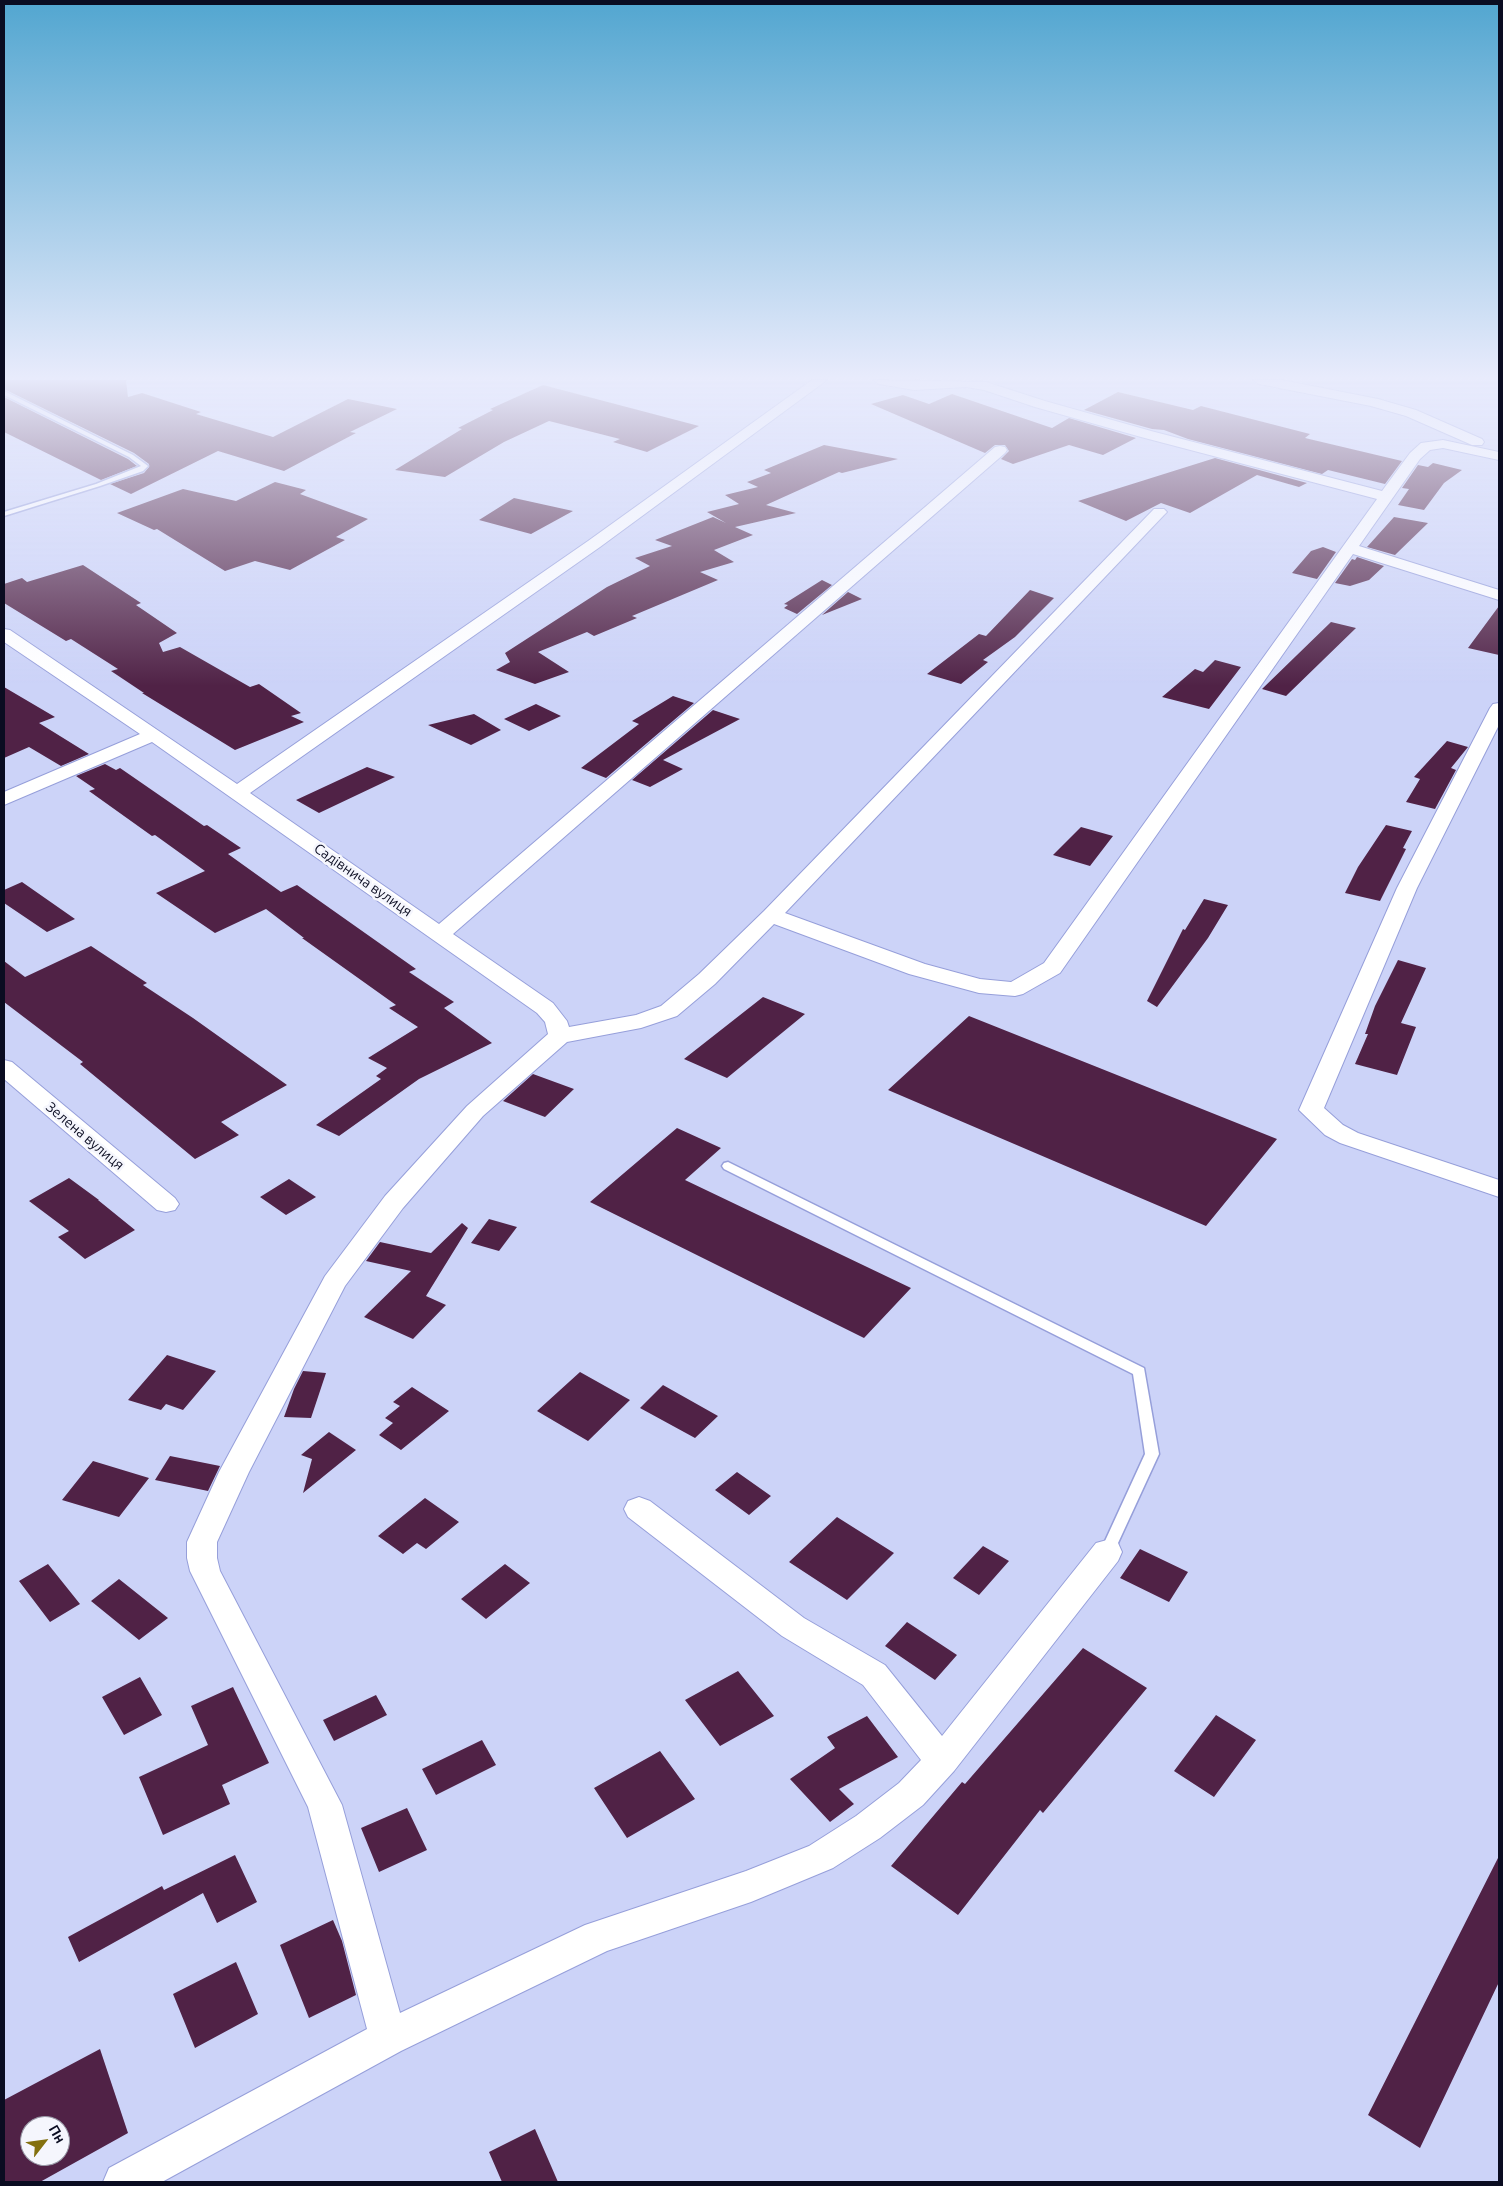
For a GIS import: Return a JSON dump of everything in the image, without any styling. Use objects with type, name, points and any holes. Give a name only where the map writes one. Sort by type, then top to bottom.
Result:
[{"type":"street","points":[[237,793],[680,482]]},
{"type":"street","points":[[440,934],[963,482]]},
{"type":"street","points":[[1329,482],[1386,497]]},
{"type":"street","points":[[771,915],[917,969],[979,986],[1015,989],[1052,968],[1397,482]]},
{"type":"street","points":[[388,2038],[324,1805],[205,1572],[202,1558],[202,1542],[234,1472],[334,1282],[394,1202],[445,1142],[475,1111],[560,1036],[641,1021],[669,1011],[707,979],[1160,512]]},
{"type":"street","points":[[1350,548],[1495,592]]},
{"type":"street","name":"Садівнича вулиця","points":[[4,634],[154,735],[545,1008],[556,1021],[560,1036]]},
{"type":"street","points":[[1499,708],[1407,888],[1311,1110],[1334,1130],[1349,1138],[1499,1189]]},
{"type":"street","points":[[4,799],[154,735]]},
{"type":"street","name":"Зелена вулиця","points":[[4,1067],[166,1204]]},
{"type":"street","points":[[639,1509],[793,1627],[874,1675],[942,1761]]},
{"type":"street","points":[[123,2182],[388,2038],[598,1937],[751,1886],[821,1857],[868,1826],[911,1794],[942,1761],[1107,1552]]},
{"type":"lane","points":[[4,514],[107,482]]},
{"type":"lane","points":[[728,1166],[1139,1372],[1152,1454],[1107,1552]]},
{"type":"building","points":[[116,482],[155,482],[131,494],[110,484]]},
{"type":"building","points":[[275,482],[306,490],[300,494],[368,519],[336,537],[345,540],[290,570],[255,561],[225,571],[157,529],[154,530],[117,513],[183,489],[236,501]]},
{"type":"building","points":[[747,482],[817,482],[766,505],[796,513],[735,527],[753,535],[714,550],[734,562],[700,572],[718,580],[632,616],[637,618],[594,636],[587,632],[538,652],[569,672],[535,684],[496,670],[510,662],[505,653],[607,587],[650,566],[635,558],[672,546],[655,540],[713,517],[726,523],[707,512],[739,504],[725,495],[758,487]]},
{"type":"building","points":[[1138,482],[1245,482],[1190,513],[1161,503],[1126,521],[1078,501]]},
{"type":"building","points":[[1282,482],[1307,483],[1299,487]]},
{"type":"building","points":[[1406,482],[1445,482],[1424,510],[1398,505],[1409,489],[1402,488]]},
{"type":"building","points":[[514,498],[573,511],[531,534],[479,520]]},
{"type":"building","points":[[1394,517],[1428,523],[1395,555],[1367,547]]},
{"type":"building","points":[[1323,547],[1336,552],[1317,579],[1292,573],[1311,551]]},
{"type":"building","points":[[1357,557],[1384,566],[1369,580],[1350,586],[1335,583],[1352,559],[1355,560]]},
{"type":"building","points":[[83,565],[141,603],[136,605],[177,633],[159,643],[163,652],[180,647],[250,687],[259,684],[301,713],[291,716],[304,722],[235,750],[142,693],[144,693],[111,671],[118,669],[71,639],[66,641],[4,603],[4,584],[22,578],[27,582]]},
{"type":"building","points":[[822,580],[832,585],[797,614],[784,608],[788,605],[784,604]]},
{"type":"building","points":[[1030,590],[1054,598],[1015,637],[983,660],[988,662],[961,684],[927,674],[979,634],[986,636]]},
{"type":"building","points":[[848,592],[862,599],[822,615]]},
{"type":"building","points":[[1499,606],[1499,655],[1468,648]]},
{"type":"building","points":[[1331,622],[1356,628],[1286,696],[1262,689]]},
{"type":"building","points":[[1215,660],[1241,667],[1209,709],[1162,697],[1195,669],[1203,672]]},
{"type":"building","points":[[4,687],[55,717],[39,723],[89,754],[61,766],[29,747],[4,758]]},
{"type":"building","points":[[673,696],[694,703],[606,778],[581,768],[639,724],[632,721]]},
{"type":"building","points":[[536,704],[561,716],[529,731],[504,719]]},
{"type":"building","points":[[713,710],[740,719],[663,760],[683,769],[650,787],[632,780]]},
{"type":"building","points":[[474,714],[501,730],[471,745],[428,725]]},
{"type":"building","points":[[1447,741],[1468,747],[1451,768],[1456,770],[1435,809],[1406,802],[1420,779],[1414,777]]},
{"type":"building","points":[[105,764],[116,770],[120,768],[204,826],[207,825],[241,848],[228,854],[281,892],[297,885],[416,969],[409,972],[454,1002],[444,1008],[492,1043],[419,1079],[339,1136],[316,1125],[381,1079],[376,1076],[387,1068],[368,1058],[418,1027],[389,1008],[396,1005],[302,938],[304,938],[266,909],[215,933],[156,893],[205,871],[89,791],[95,789],[76,776]]},
{"type":"building","points":[[367,767],[395,777],[319,813],[296,800]]},
{"type":"building","points":[[1386,825],[1412,831],[1403,848],[1406,849],[1380,901],[1345,893],[1358,867]]},
{"type":"building","points":[[1081,827],[1113,836],[1090,866],[1053,855]]},
{"type":"building","points":[[22,882],[75,919],[47,932],[4,903],[4,890]]},
{"type":"building","points":[[1204,899],[1228,905],[1208,938],[1157,1007],[1147,1001],[1183,929],[1185,930]]},
{"type":"building","points":[[91,946],[147,983],[143,985],[287,1085],[221,1122],[239,1135],[195,1159],[80,1064],[83,1062],[4,1002],[4,961],[25,977]]},
{"type":"building","points":[[1398,960],[1426,968],[1401,1023],[1416,1027],[1397,1075],[1355,1064],[1368,1034],[1365,1034],[1375,1006]]},
{"type":"building","points":[[763,997],[805,1014],[727,1078],[684,1059]]},
{"type":"building","points":[[969,1016],[1277,1139],[1206,1226],[888,1090]]},
{"type":"building","points":[[533,1074],[574,1089],[545,1117],[503,1101]]},
{"type":"building","points":[[677,1128],[721,1148],[685,1180],[911,1288],[864,1338],[590,1202]]},
{"type":"building","points":[[69,1178],[135,1230],[85,1259],[58,1237],[69,1231],[29,1201]]},
{"type":"building","points":[[289,1179],[316,1197],[286,1215],[260,1197]]},
{"type":"building","points":[[489,1219],[517,1227],[499,1251],[471,1243]]},
{"type":"building","points":[[462,1223],[468,1228],[426,1296],[446,1305],[413,1339],[364,1317],[411,1271],[366,1261],[380,1242],[431,1253]]},
{"type":"building","points":[[167,1355],[216,1371],[183,1410],[166,1404],[161,1410],[128,1400]]},
{"type":"building","points":[[303,1371],[326,1373],[311,1418],[284,1417],[294,1389]]},
{"type":"building","points":[[580,1372],[630,1400],[588,1441],[537,1411]]},
{"type":"building","points":[[663,1385],[718,1416],[695,1438],[640,1408]]},
{"type":"building","points":[[412,1387],[449,1411],[401,1450],[379,1435],[393,1423],[385,1418],[400,1406],[393,1402]]},
{"type":"building","points":[[329,1432],[356,1450],[303,1493],[312,1459],[301,1455]]},
{"type":"building","points":[[170,1456],[220,1466],[208,1491],[155,1480]]},
{"type":"building","points":[[93,1461],[149,1478],[119,1517],[62,1500]]},
{"type":"building","points":[[737,1472],[771,1496],[749,1515],[715,1490]]},
{"type":"building","points":[[425,1498],[459,1522],[426,1549],[417,1543],[403,1554],[378,1536]]},
{"type":"building","points":[[837,1517],[894,1553],[847,1600],[789,1562]]},
{"type":"building","points":[[983,1546],[1009,1561],[979,1595],[953,1578]]},
{"type":"building","points":[[1140,1549],[1188,1572],[1169,1602],[1120,1578]]},
{"type":"building","points":[[48,1564],[80,1604],[50,1622],[19,1581]]},
{"type":"building","points":[[505,1564],[530,1583],[486,1619],[461,1599]]},
{"type":"building","points":[[119,1579],[168,1618],[139,1640],[91,1601]]},
{"type":"building","points":[[907,1622],[957,1655],[935,1680],[885,1646]]},
{"type":"building","points":[[1083,1648],[1147,1688],[1043,1813],[1040,1810],[958,1915],[891,1866],[962,1782],[965,1784]]},
{"type":"building","points":[[738,1671],[774,1716],[720,1746],[685,1700]]},
{"type":"building","points":[[140,1677],[162,1715],[124,1735],[102,1697]]},
{"type":"building","points":[[233,1687],[269,1763],[222,1785],[230,1804],[163,1835],[139,1777],[208,1745],[191,1706]]},
{"type":"building","points":[[376,1695],[387,1715],[334,1741],[323,1720]]},
{"type":"building","points":[[1216,1715],[1256,1740],[1214,1797],[1174,1771]]},
{"type":"building","points":[[867,1716],[898,1757],[839,1789],[854,1804],[830,1822],[790,1779],[835,1748],[827,1737]]},
{"type":"building","points":[[482,1740],[496,1765],[436,1795],[422,1769]]},
{"type":"building","points":[[660,1751],[695,1799],[627,1838],[594,1788]]},
{"type":"building","points":[[407,1808],[427,1850],[379,1872],[361,1828]]},
{"type":"building","points":[[235,1855],[257,1902],[217,1923],[203,1893],[79,1962],[68,1937],[162,1886],[164,1890]]},
{"type":"building","points":[[1499,1856],[1499,1982],[1420,2148],[1368,2115]]},
{"type":"building","points":[[333,1920],[342,1941],[356,1995],[309,2018],[280,1945]]},
{"type":"building","points":[[236,1962],[258,2014],[195,2048],[173,1994]]},
{"type":"building","points":[[100,2049],[128,2133],[70,2165],[70,2116],[20,2116],[20,2166],[69,2166],[40,2182],[4,2182],[4,2100]]},
{"type":"building","points":[[535,2129],[558,2182],[502,2182],[489,2152]]}]
